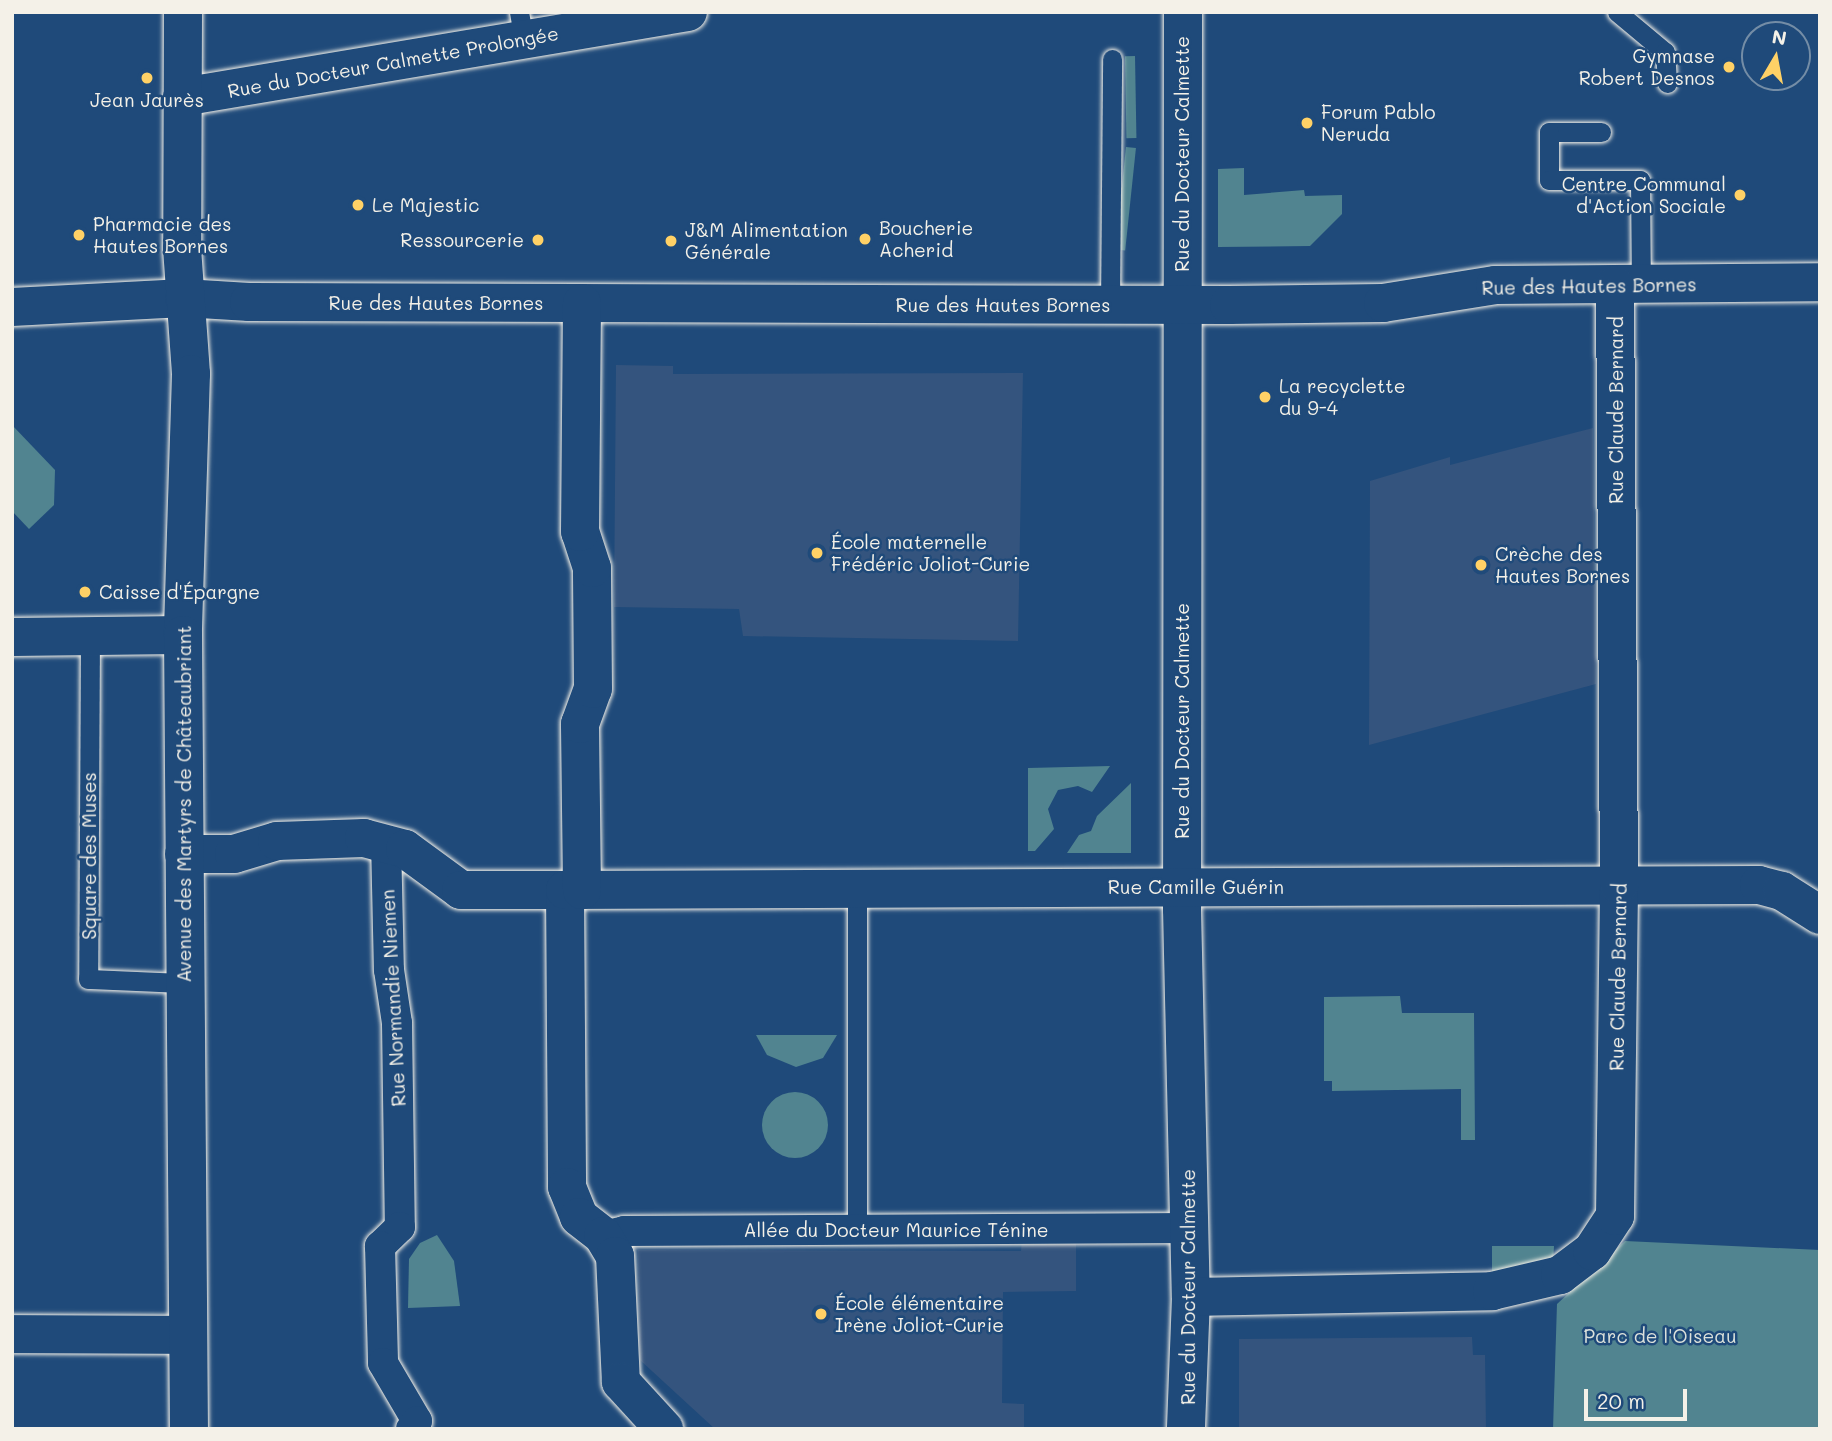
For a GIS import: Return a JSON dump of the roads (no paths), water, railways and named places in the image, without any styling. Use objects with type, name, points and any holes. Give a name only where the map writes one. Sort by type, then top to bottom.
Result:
[{"type":"street","name":"Avenue des Martyrs de Châteaubriant","points":[[183,12],[184,298],[191,374],[183,635],[189,1429]]},
{"type":"street","name":"Rue du Docteur Calmette Prolongée","points":[[182,97],[428,55],[521,26],[688,12]]},
{"type":"street","name":"Rue du Docteur Calmette","points":[[1182,12],[1182,887],[1191,1297],[1186,1429]]},
{"type":"street","name":"Rue des Hautes Bornes","points":[[12,307],[184,298],[1110,306],[1383,303],[1495,285],[1820,282]]},
{"type":"street","name":"Rue Claude Bernard","points":[[1191,1297],[1470,1295],[1560,1275],[1592,1251],[1615,1216],[1628,285]]},
{"type":"street","points":[[582,303],[580,532],[592,568],[593,689],[580,724],[573,890],[567,1187],[579,1217],[603,1236],[617,1266],[621,1382],[664,1429]]},
{"type":"street","points":[[12,637],[183,635]]},
{"type":"street","points":[[184,854],[234,854],[277,841],[386,841]]},
{"type":"street","name":"Rue Camille Guérin","points":[[386,841],[461,890],[858,891],[1759,885],[1782,891],[1820,915]]},
{"type":"street","name":"Rue Normandie Niemen","points":[[386,841],[389,970],[397,1023],[400,1227],[380,1246],[383,1363],[418,1421],[411,1429]]},
{"type":"street","name":"Allée du Docteur Maurice Ténine","points":[[603,1236],[624,1231],[1190,1228]]},
{"type":"street","points":[[12,1334],[188,1335]]},
{"type":"lane","points":[[1617,12],[1665,52],[1667,83]]},
{"type":"lane","points":[[1110,306],[1112,60]]},
{"type":"lane","points":[[1601,132],[1549,132],[1549,180],[1640,180],[1628,285]]},
{"type":"lane","name":"Square des Muses","points":[[90,636],[88,979],[184,983]]},
{"type":"lane","points":[[857,1230],[858,891]]},
{"type":"place","name":"Gymnase Robert Desnos","points":[[1729,67]]},
{"type":"place","name":"Jean Jaurès","points":[[147,78]]},
{"type":"place","name":"Forum Pablo Neruda","points":[[1307,123]]},
{"type":"place","name":"Centre Communal d'Action Sociale","points":[[1740,195]]},
{"type":"place","name":"Le Majestic","points":[[358,205]]},
{"type":"place","name":"Pharmacie des Hautes Bornes","points":[[79,235]]},
{"type":"place","name":"Boucherie Acherid","points":[[865,239]]},
{"type":"place","name":"Ressourcerie","points":[[538,240]]},
{"type":"place","name":"J&M Alimentation Générale","points":[[671,241]]},
{"type":"place","name":"La recyclette du 9-4","points":[[1265,397]]},
{"type":"place","name":"École maternelle Frédéric Joliot-Curie","points":[[817,553]]},
{"type":"place","name":"Crèche des Hautes Bornes","points":[[1481,565]]},
{"type":"place","name":"Caisse d'Épargne","points":[[85,592]]},
{"type":"place","name":"École élémentaire Irène Joliot-Curie","points":[[821,1314]]},
{"type":"park label","name":"Parc de l'Oiseau","points":[[1660,1336]]}]
